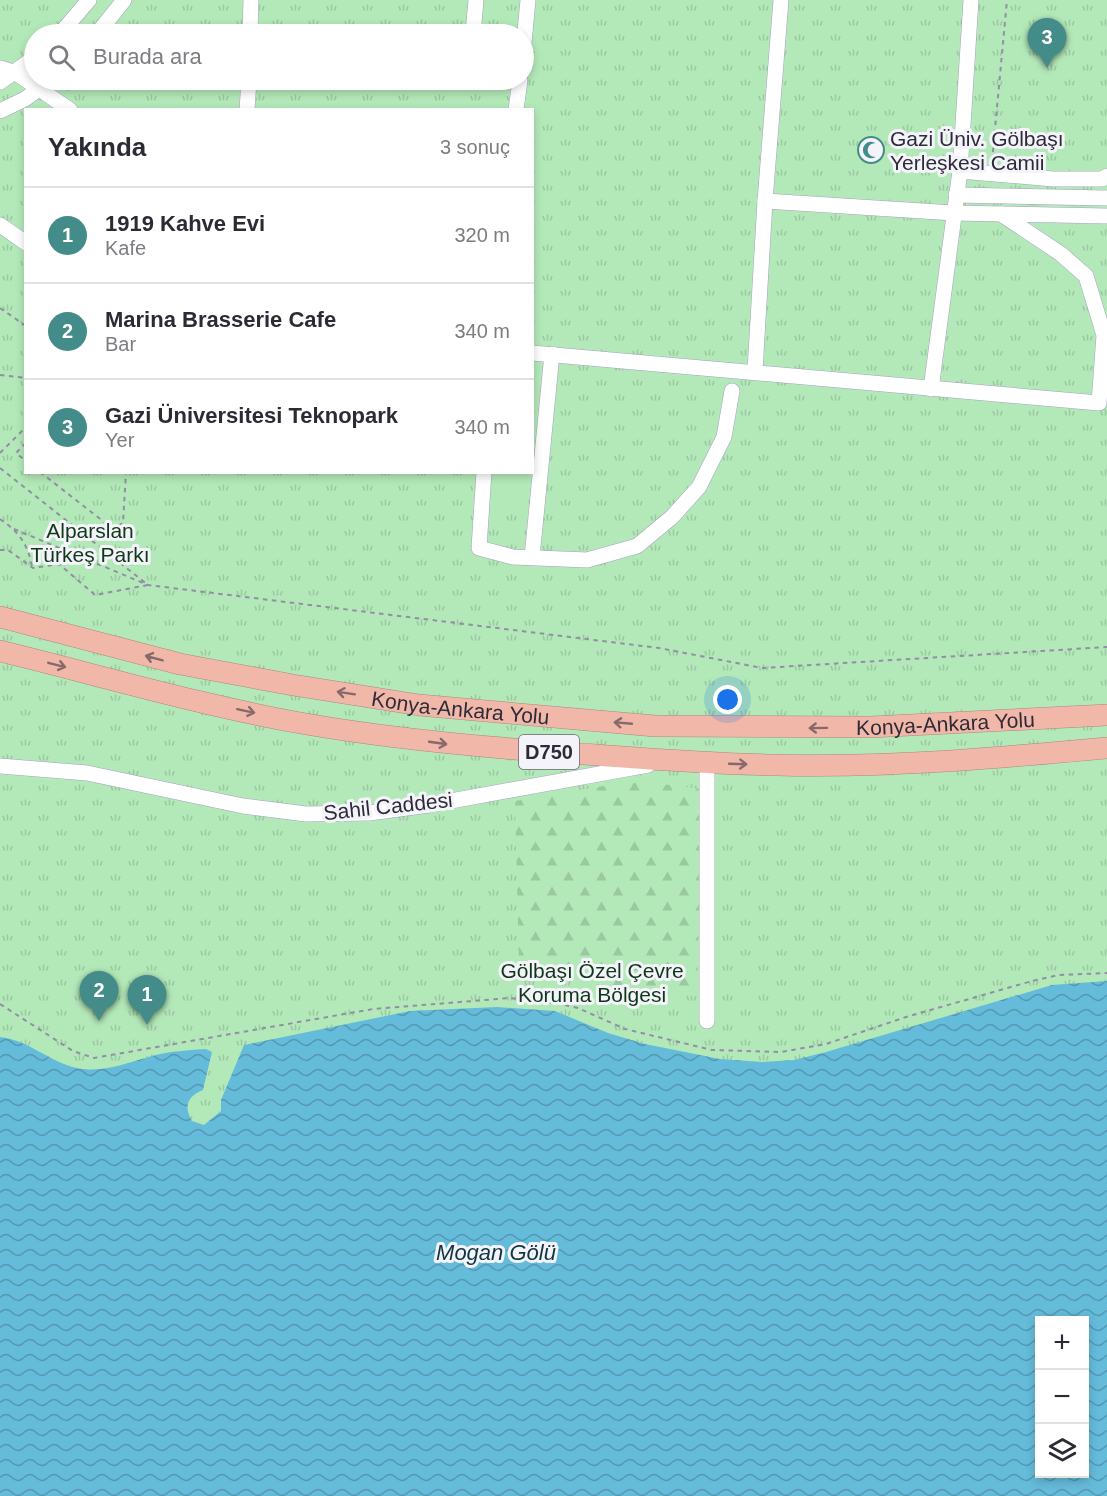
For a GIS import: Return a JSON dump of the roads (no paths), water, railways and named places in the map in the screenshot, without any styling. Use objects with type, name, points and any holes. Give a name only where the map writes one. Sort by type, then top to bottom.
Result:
[{"type":"highway","name":"Konya-Ankara Yolu","points":[[0,617],[180,664],[293,685],[419,705],[655,726],[859,727],[1107,715]]},
{"type":"highway","name":"D750","points":[[0,651],[170,695],[305,724],[462,746],[707,763],[844,765],[976,760],[1107,748]]},
{"type":"street","points":[[69,24],[89,0]]},
{"type":"street","points":[[105,24],[124,0]]},
{"type":"street","points":[[250,24],[251,0]]},
{"type":"street","points":[[474,24],[476,0]]},
{"type":"street","points":[[526,24],[528,0]]},
{"type":"street","points":[[755,371],[765,201],[781,0]]},
{"type":"street","points":[[932,389],[960,171],[971,0]]},
{"type":"street","points":[[0,82],[24,66]]},
{"type":"street","points":[[0,68],[24,76]]},
{"type":"street","points":[[0,111],[36,90]]},
{"type":"street","points":[[52,90],[68,108]]},
{"type":"street","points":[[247,108],[248,90]]},
{"type":"street","points":[[516,108],[519,90]]},
{"type":"street","points":[[960,171],[991,176],[1083,179],[1107,176]]},
{"type":"street","points":[[956,195],[1107,198]]},
{"type":"street","points":[[765,201],[954,213],[1107,216]]},
{"type":"street","points":[[534,353],[1099,403],[1104,335],[1086,276],[1061,254],[1001,214]]},
{"type":"street","points":[[0,225],[24,242]]},
{"type":"street","points":[[532,557],[552,354]]},
{"type":"street","points":[[484,474],[479,548],[513,556],[587,560],[637,546],[699,488],[724,437],[732,391]]},
{"type":"street","name":"Sahil Caddesi","points":[[0,766],[87,773],[278,812],[338,814],[429,805],[669,761]]},
{"type":"street","points":[[707,763],[707,1021]]},
{"type":"water","name":"Mogan Gölü","points":[[1107,981],[1107,1496],[0,1496],[0,1037],[20,1042],[67,1065],[88,1069],[109,1068],[166,1053],[206,1049],[212,1052],[203,1090],[188,1102],[189,1116],[192,1121],[204,1125],[221,1111],[221,1100],[244,1045],[410,1011],[497,1007],[555,1011],[608,1033],[645,1044],[720,1059],[762,1062],[794,1060],[1052,985]]},
{"type":"place","name":"Gazi Üniversitesi Teknopark","points":[[1047,68]]},
{"type":"place","name":"Gazi Üniv. Gölbaşı Yerleşkesi Camii","points":[[871,150]]},
{"type":"place","name":"Marina Brasserie Cafe","points":[[99,1021]]},
{"type":"place","name":"1919 Kahve Evi","points":[[147,1025]]},
{"type":"park label","name":"Alparslan Türkeş Parkı","points":[[90,542]]},
{"type":"park label","name":"Gölbaşı Özel Çevre Koruma Bölgesi","points":[[592,982]]}]
